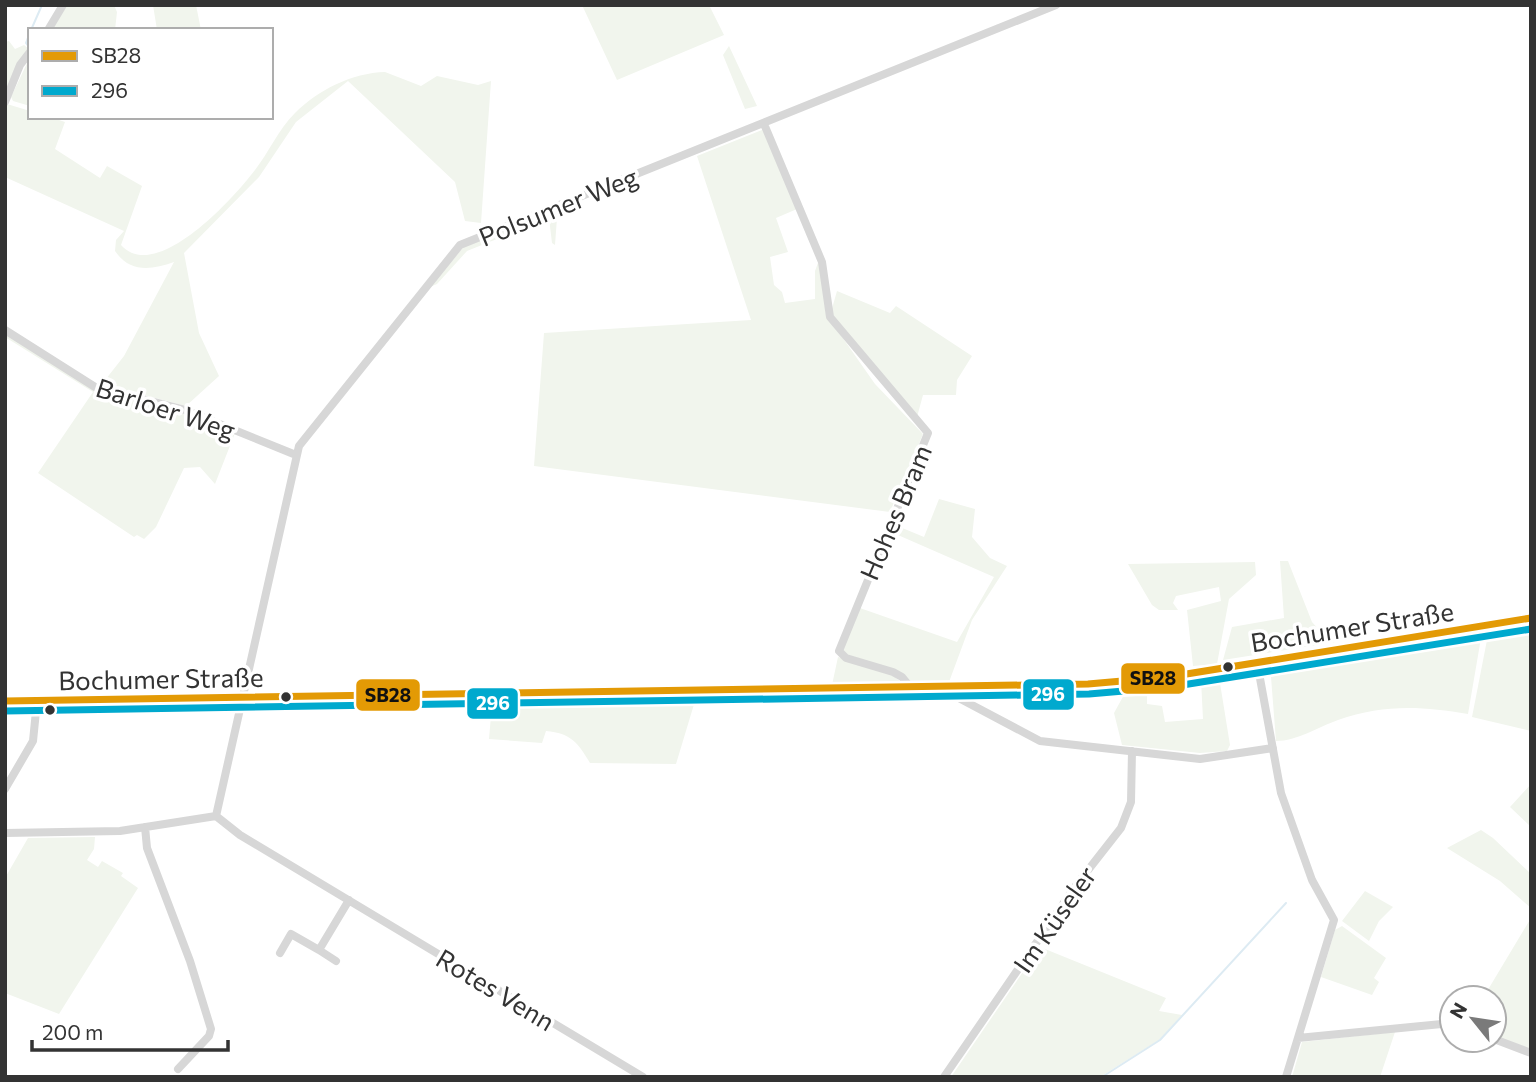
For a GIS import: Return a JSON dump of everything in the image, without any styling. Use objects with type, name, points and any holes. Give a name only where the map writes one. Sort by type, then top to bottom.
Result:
[{"type":"main road","name":"Bochumer Straße","points":[[5,701],[1088,684],[1168,677],[1531,618]]},
{"type":"street","points":[[49,28],[63,5]]},
{"type":"street","name":"Polsumer Weg","points":[[216,816],[299,446],[460,245],[1056,5]]},
{"type":"street","points":[[5,102],[20,65],[28,55]]},
{"type":"street","name":"Hohes Bram","points":[[764,124],[822,262],[830,317],[928,433],[839,651],[846,658],[902,677],[911,688]]},
{"type":"street","name":"Barloer Weg","points":[[5,330],[95,387],[194,413],[296,455]]},
{"type":"street","points":[[1257,662],[1281,793],[1312,880],[1334,920],[1286,1077]]},
{"type":"street","points":[[938,687],[1040,741],[1200,759],[1273,748]]},
{"type":"street","points":[[5,789],[33,741],[37,701]]},
{"type":"street","name":"Im Küseler","points":[[944,1077],[1074,888],[1121,828],[1131,802],[1132,751]]},
{"type":"street","points":[[5,833],[94,833],[216,816]]},
{"type":"street","name":"Rotes Venn","points":[[216,816],[240,835],[643,1077]]},
{"type":"street","points":[[145,827],[147,848],[190,961],[211,1029],[209,1036],[178,1069]]},
{"type":"street","points":[[318,950],[349,900]]},
{"type":"street","points":[[280,953],[291,934],[336,961]]},
{"type":"street","points":[[1298,1038],[1438,1024]]},
{"type":"street","points":[[1508,1044],[1531,1053]]},
{"type":"shaded area","points":[[66,5],[114,5],[117,12],[115,28],[52,28]]},
{"type":"shaded area","points":[[153,5],[196,5],[201,28],[157,28]]},
{"type":"shaded area","points":[[582,5],[709,5],[724,35],[617,80]]},
{"type":"shaded area","points":[[9,41],[15,49],[24,45],[28,48],[8,87],[5,86],[5,42]]},
{"type":"shaded area","points":[[729,46],[757,106],[745,109],[723,55]]},
{"type":"shaded area","points":[[28,61],[28,105],[13,101],[11,97]]},
{"type":"shaded area","points":[[385,72],[421,86],[437,76],[478,85],[491,81],[481,223],[465,221],[455,182],[348,81],[296,122],[259,177],[184,253],[199,333],[219,376],[186,406],[102,384],[124,356],[174,262],[149,268],[127,263],[115,251],[116,240],[124,231],[5,177],[7,104],[28,110],[28,119],[56,119],[65,122],[55,149],[100,178],[107,166],[142,186],[121,245],[136,254],[154,254],[173,246],[212,217],[255,170],[289,120],[304,105],[336,84],[373,73]]},
{"type":"shaded area","points":[[762,130],[766,132],[797,209],[776,218],[788,252],[770,257],[774,285],[782,292],[785,303],[815,299],[815,271],[819,260],[826,314],[875,384],[923,434],[890,512],[534,466],[544,333],[751,320],[697,156]]},
{"type":"shaded area","points":[[568,206],[557,218],[555,245],[552,243],[549,218],[467,251],[437,284],[430,287],[466,244]]},
{"type":"shaded area","points":[[837,291],[890,313],[896,306],[972,356],[957,380],[956,395],[923,395],[917,417],[831,312]]},
{"type":"shaded area","points":[[5,333],[94,389],[199,418],[235,433],[215,484],[200,467],[184,468],[156,527],[144,539],[137,535],[134,537],[38,473],[93,392],[5,337]]},
{"type":"shaded area","points":[[939,499],[975,509],[972,537],[990,558],[1007,566],[972,620],[949,682],[912,684],[847,657],[842,650],[857,607],[957,642],[994,577],[891,532],[895,525],[924,537]]},
{"type":"shaded area","points":[[1280,561],[1288,561],[1312,622],[1321,632],[1342,641],[1223,660],[1232,627],[1284,618]]},
{"type":"shaded area","points":[[1255,562],[1256,575],[1229,599],[1217,664],[1193,666],[1187,610],[1221,601],[1219,587],[1176,596],[1173,603],[1178,610],[1159,610],[1152,605],[1128,564]]},
{"type":"shaded area","points":[[1531,630],[1531,731],[1472,717],[1487,640]]},
{"type":"shaded area","points":[[1481,638],[1468,714],[1419,708],[1371,711],[1338,720],[1292,739],[1276,741],[1271,677],[1289,672],[1288,669]]},
{"type":"shaded area","points":[[838,657],[891,674],[901,682],[832,685]]},
{"type":"shaded area","points":[[1219,677],[1230,745],[1227,751],[1200,753],[1122,745],[1114,713],[1125,693],[1147,690],[1147,704],[1162,706],[1165,722],[1203,719],[1201,680]]},
{"type":"shaded area","points":[[695,701],[676,764],[590,763],[573,740],[555,732],[546,731],[542,743],[489,739],[492,704]]},
{"type":"shaded area","points":[[1531,784],[1531,827],[1510,807]]},
{"type":"shaded area","points":[[1481,830],[1531,874],[1531,908],[1500,881],[1447,848]]},
{"type":"shaded area","points":[[95,837],[94,849],[87,860],[98,867],[102,861],[123,873],[121,876],[138,888],[59,1014],[5,993],[5,878],[28,838]]},
{"type":"shaded area","points":[[1365,891],[1393,907],[1379,921],[1369,941],[1342,921]]},
{"type":"shaded area","points":[[1531,918],[1531,1051],[1508,1041],[1508,984],[1491,984]]},
{"type":"shaded area","points":[[1342,926],[1386,958],[1374,978],[1379,982],[1372,995],[1321,977],[1335,930]]},
{"type":"shaded area","points":[[1040,947],[1166,998],[1159,1011],[1182,1015],[1159,1040],[1100,1077],[951,1077]]},
{"type":"shaded area","points":[[1395,1032],[1380,1077],[1292,1077],[1302,1042]]},
{"type":"waterway","points":[[32,28],[42,5]]},
{"type":"waterway","points":[[28,38],[28,46]]},
{"type":"waterway","points":[[1102,1077],[1160,1040],[1286,903]]},
{"type":"transit line","name":"SB28","points":[[5,701],[1088,684],[1168,677],[1531,618]]},
{"type":"transit line","name":"296","points":[[5,711],[1089,694],[1170,687],[1531,629]]}]
